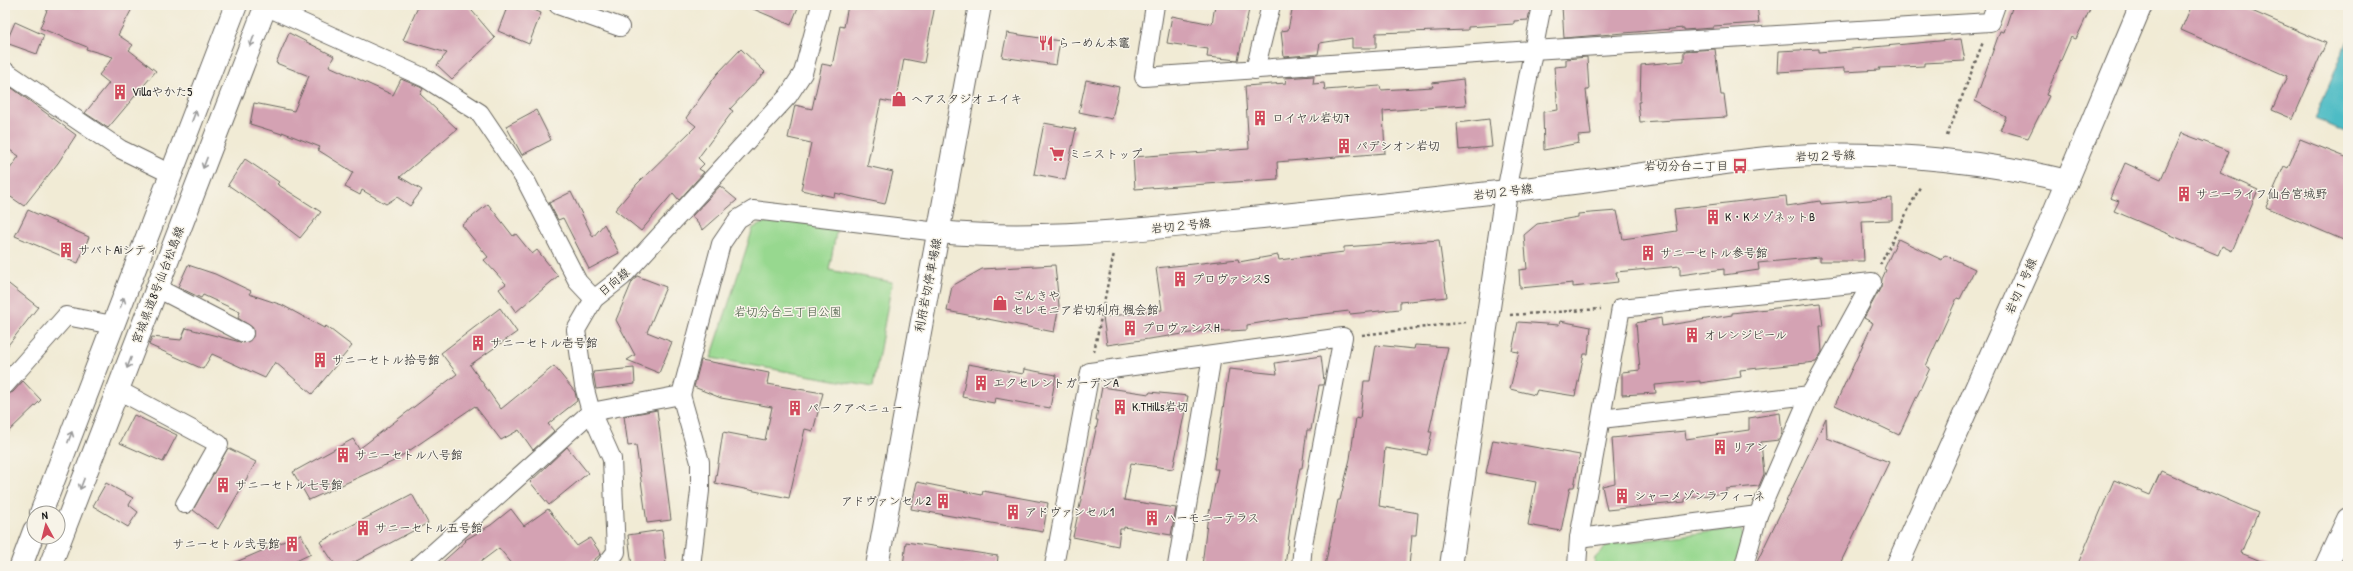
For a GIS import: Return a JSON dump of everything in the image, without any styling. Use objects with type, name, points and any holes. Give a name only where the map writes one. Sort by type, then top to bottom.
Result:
[{"type":"street","points":[[44,505],[236,5]]},
{"type":"street","points":[[266,5],[425,78],[480,113],[526,181],[578,282],[594,299]]},
{"type":"street","name":"宮城県道8号仙台松島線","points":[[50,566],[266,5]]},
{"type":"street","points":[[558,5],[620,27]]},
{"type":"street","name":"日向線","points":[[605,566],[616,552],[612,459],[591,412],[584,386],[576,330],[594,299],[622,276],[788,96],[803,73],[821,5]]},
{"type":"street","name":"利府岩切停車場線","points":[[877,566],[980,5]]},
{"type":"street","points":[[1155,5],[1144,77],[1533,50],[1990,22],[1996,5]]},
{"type":"street","points":[[1255,70],[1271,5]]},
{"type":"street","points":[[1451,566],[1506,192],[1542,5]]},
{"type":"street","name":"岩切１号線","points":[[1896,566],[2067,182],[2141,5]]},
{"type":"street","points":[[5,71],[120,149],[171,174]]},
{"type":"street","name":"岩切２号線","points":[[938,232],[979,236],[1148,230],[1506,192],[1768,158],[1863,155],[1935,160],[2028,172],[2067,182]]},
{"type":"street","points":[[691,566],[700,491],[700,462],[681,395],[721,244],[738,219],[753,210],[938,232]]},
{"type":"street","points":[[1576,566],[1579,538],[1621,308],[1872,282]]},
{"type":"street","points":[[1744,566],[1758,515],[1810,395],[1872,282]]},
{"type":"street","points":[[157,288],[244,333]]},
{"type":"street","points":[[5,385],[66,316],[113,325]]},
{"type":"street","points":[[1054,566],[1090,372],[1343,337],[1303,544],[1301,566]]},
{"type":"street","points":[[1177,566],[1212,356]]},
{"type":"street","points":[[118,390],[219,444],[185,504]]},
{"type":"street","points":[[419,566],[591,412],[681,395]]},
{"type":"street","points":[[1601,419],[1810,395]]},
{"type":"street","points":[[1579,538],[1758,515]]},
{"type":"street","points":[[2326,566],[2348,519]]},
{"type":"street","points":[[21,566],[29,545]]},
{"type":"path","points":[[1947,136],[1990,22]]},
{"type":"path","points":[[1872,282],[1921,185]]},
{"type":"path","points":[[1090,372],[1114,251]]},
{"type":"path","points":[[1509,315],[1621,308]]},
{"type":"path","points":[[1343,337],[1472,321]]},
{"type":"green space","name":"岩切分台三丁目公園","points":[[774,218],[837,228],[829,270],[892,282],[873,387],[711,358],[753,228]]},
{"type":"green space","points":[[1740,528],[1747,544],[1738,566],[1594,566],[1595,558],[1608,545]]},
{"type":"water","points":[[2348,40],[2348,133],[2315,119]]},
{"type":"building","points":[[49,5],[134,5],[118,35],[133,45],[129,50],[156,71],[108,128],[85,113],[109,83],[99,75],[113,57],[86,49],[87,47],[40,28]]},
{"type":"building","points":[[419,5],[467,5],[495,38],[452,79],[437,65],[447,53],[403,40]]},
{"type":"building","points":[[508,5],[522,5],[541,13],[529,44],[498,31]]},
{"type":"building","points":[[744,5],[799,5],[791,25]]},
{"type":"building","points":[[848,5],[935,5],[924,63],[904,59],[896,103],[881,100],[867,166],[893,172],[885,204],[835,193],[834,197],[801,190],[811,143],[788,138],[795,105],[812,109],[822,64],[832,66],[840,26],[844,27]]},
{"type":"building","points":[[1215,5],[1250,5],[1238,60],[1207,57],[1208,49],[1167,43],[1172,16],[1212,24]]},
{"type":"building","points":[[1293,5],[1382,7],[1414,5],[1531,5],[1528,20],[1514,21],[1514,24],[1468,27],[1468,30],[1376,33],[1376,48],[1352,48],[1352,38],[1320,43],[1318,54],[1284,57],[1281,31],[1288,30]]},
{"type":"building","points":[[1757,5],[1759,23],[1713,26],[1713,28],[1684,30],[1684,28],[1564,38],[1562,6]]},
{"type":"building","points":[[2013,5],[2092,5],[2076,39],[2071,37],[2046,95],[2049,96],[2028,138],[2000,130],[2006,117],[1975,101],[2000,31],[2004,32]]},
{"type":"building","points":[[2192,5],[2238,5],[2326,43],[2293,119],[2272,110],[2287,76],[2181,30]]},
{"type":"building","points":[[15,22],[44,35],[37,54],[6,43]]},
{"type":"building","points":[[289,33],[334,56],[329,66],[393,95],[401,79],[420,87],[423,89],[420,94],[457,129],[400,177],[422,190],[410,206],[397,197],[386,204],[362,190],[360,195],[345,187],[353,172],[318,150],[320,147],[282,132],[282,134],[250,124],[254,103],[294,111],[309,76],[276,63]]},
{"type":"building","points":[[1007,33],[1060,41],[1056,65],[1002,57]]},
{"type":"building","points":[[1961,39],[1965,61],[1924,63],[1924,66],[1879,68],[1880,70],[1844,72],[1844,68],[1778,72],[1779,51],[1819,49],[1819,52]]},
{"type":"building","points":[[741,49],[765,72],[730,109],[733,111],[698,158],[704,164],[699,169],[704,172],[679,200],[673,193],[641,231],[615,210],[637,184],[696,126],[686,118],[717,74]]},
{"type":"building","points":[[1715,49],[1721,95],[1724,95],[1727,117],[1640,122],[1638,102],[1640,102],[1641,65],[1684,61],[1684,51]]},
{"type":"building","points":[[1587,57],[1589,90],[1586,90],[1591,135],[1578,136],[1579,143],[1544,150],[1543,112],[1558,110],[1554,67],[1566,66],[1566,59]]},
{"type":"building","points":[[1314,76],[1313,84],[1324,83],[1325,90],[1380,86],[1381,90],[1433,87],[1432,83],[1463,79],[1466,105],[1383,111],[1385,153],[1277,162],[1278,179],[1135,189],[1133,157],[1249,149],[1245,86],[1286,83],[1285,78]]},
{"type":"building","points":[[1086,80],[1119,87],[1112,119],[1079,112]]},
{"type":"building","points":[[12,88],[76,135],[58,163],[24,206],[5,193],[5,176],[19,156],[5,147],[5,97]]},
{"type":"building","points":[[536,110],[551,140],[522,155],[506,126]]},
{"type":"building","points":[[1489,119],[1492,147],[1459,150],[1457,123]]},
{"type":"building","points":[[1044,123],[1076,129],[1065,180],[1034,174]]},
{"type":"building","name":"サニーライフ仙台宮城野","points":[[2181,133],[2229,151],[2220,173],[2258,190],[2232,251],[2222,246],[2218,255],[2114,211],[2119,201],[2110,198],[2125,163],[2161,179]]},
{"type":"building","points":[[2300,139],[2348,158],[2348,242],[2266,207],[2284,166],[2288,168]]},
{"type":"building","points":[[245,159],[279,182],[277,184],[321,212],[300,238],[256,204],[228,185]]},
{"type":"building","points":[[720,186],[737,200],[703,230],[692,216]]},
{"type":"building","points":[[571,192],[593,237],[604,224],[619,253],[589,269],[563,218],[558,220],[549,203]]},
{"type":"building","points":[[1786,196],[1787,206],[1820,201],[1821,204],[1892,198],[1892,220],[1862,221],[1864,261],[1820,261],[1820,257],[1758,263],[1759,270],[1724,275],[1724,269],[1680,275],[1680,266],[1616,272],[1618,282],[1573,287],[1573,283],[1520,288],[1519,270],[1527,269],[1524,235],[1537,224],[1578,217],[1578,214],[1617,211],[1623,239],[1677,231],[1674,209]]},
{"type":"building","points":[[488,204],[513,236],[516,234],[532,254],[537,250],[558,276],[516,312],[499,289],[506,284],[484,260],[488,257],[462,225]]},
{"type":"building","name":"サバトAiシティ","points":[[28,210],[89,237],[78,263],[15,236]]},
{"type":"building","points":[[1898,239],[1942,260],[1945,255],[1975,269],[1960,299],[1957,298],[1926,366],[1930,368],[1899,435],[1835,405],[1873,323],[1864,318],[1881,287],[1882,279],[1886,270],[1884,269]]},
{"type":"building","points":[[1439,240],[1447,297],[1400,302],[1400,309],[1350,314],[1349,311],[1283,319],[1247,325],[1247,330],[1211,332],[1211,330],[1107,345],[1103,317],[1162,310],[1156,268],[1238,259],[1239,262],[1278,255],[1279,260],[1344,252],[1344,247]]},
{"type":"building","points":[[188,265],[215,274],[251,291],[249,294],[282,305],[324,328],[326,326],[352,346],[312,394],[275,362],[265,378],[212,354],[203,369],[149,345],[152,337],[181,340],[186,328],[244,343],[253,337],[253,328],[238,318],[240,312],[203,295],[201,298],[178,287]]},
{"type":"building","points":[[1055,265],[1059,306],[1054,332],[947,311],[952,286],[982,269]]},
{"type":"building","points":[[637,276],[666,287],[647,332],[672,342],[659,373],[627,360],[635,355],[616,320],[632,282]]},
{"type":"building","points":[[5,281],[38,307],[5,349]]},
{"type":"building","points":[[1820,303],[1823,326],[1820,326],[1822,352],[1816,362],[1740,370],[1741,377],[1700,383],[1700,381],[1655,385],[1656,393],[1622,395],[1622,372],[1640,370],[1636,323],[1661,318],[1662,326],[1732,315],[1732,313]]},
{"type":"building","points":[[500,308],[517,332],[470,365],[501,409],[554,366],[575,392],[577,401],[548,424],[554,431],[533,450],[519,430],[501,440],[475,406],[394,461],[309,500],[293,472],[353,439],[359,449],[457,374],[441,353]]},
{"type":"building","points":[[1560,321],[1591,327],[1588,354],[1584,354],[1575,396],[1537,390],[1535,395],[1510,389],[1519,352],[1512,351],[1518,322],[1559,325]]},
{"type":"building","points":[[1376,345],[1414,349],[1415,345],[1448,347],[1429,432],[1432,432],[1427,455],[1385,448],[1379,506],[1418,513],[1416,535],[1412,535],[1409,566],[1325,566],[1338,500],[1340,500],[1350,459],[1356,418],[1360,419],[1364,381],[1370,381]]},
{"type":"building","points":[[1321,356],[1324,381],[1323,385],[1319,385],[1311,430],[1307,430],[1302,468],[1300,468],[1291,518],[1285,566],[1202,566],[1207,523],[1218,469],[1214,469],[1229,369],[1277,374],[1275,363]]},
{"type":"building","points":[[701,360],[769,373],[767,384],[823,393],[813,431],[805,429],[789,498],[715,483],[723,432],[765,440],[772,407],[721,398],[694,387]]},
{"type":"building","points":[[968,364],[1023,374],[1024,369],[1056,375],[1050,408],[995,398],[994,403],[962,397]]},
{"type":"building","points":[[634,368],[635,384],[596,389],[593,372]]},
{"type":"building","points":[[23,381],[41,400],[5,435],[5,395],[13,392]]},
{"type":"building","points":[[1102,387],[1149,394],[1150,392],[1188,396],[1173,469],[1131,463],[1124,500],[1176,508],[1171,535],[1124,527],[1124,529],[1120,529],[1118,546],[1073,537],[1098,420],[1096,420]]},
{"type":"building","points":[[657,410],[671,520],[647,523],[636,445],[628,446],[624,416]]},
{"type":"building","points":[[1780,413],[1782,432],[1779,440],[1761,442],[1764,474],[1759,486],[1726,489],[1726,493],[1685,498],[1685,502],[1607,510],[1602,486],[1615,483],[1612,438],[1685,431],[1686,439],[1749,430],[1749,418]]},
{"type":"building","points":[[134,415],[177,435],[163,462],[120,443]]},
{"type":"building","points":[[1826,418],[1827,438],[1889,462],[1839,566],[1755,566]]},
{"type":"building","points":[[1493,440],[1580,455],[1574,487],[1570,487],[1561,531],[1528,525],[1536,482],[1486,473]]},
{"type":"building","points":[[567,447],[588,473],[549,505],[530,482]]},
{"type":"building","name":"サニーセトル七号館","points":[[228,448],[256,462],[218,529],[193,510]]},
{"type":"building","points":[[2161,471],[2258,513],[2241,553],[2273,566],[2077,566],[2114,480],[2150,495]]},
{"type":"building","points":[[917,482],[982,495],[983,491],[1048,503],[1043,532],[911,509]]},
{"type":"building","points":[[106,483],[133,498],[129,505],[138,512],[128,527],[93,506]]},
{"type":"building","points":[[412,494],[428,523],[347,566],[336,566],[320,542]]},
{"type":"building","points":[[511,509],[524,526],[548,509],[577,546],[590,538],[601,554],[587,566],[514,566],[499,548],[475,566],[438,566],[466,541],[465,540],[491,525]]},
{"type":"building","points":[[662,530],[666,564],[632,566],[628,535]]},
{"type":"building","name":"サニーセトル弐号館","points":[[301,534],[311,554],[296,561],[298,566],[227,566]]},
{"type":"building","points":[[906,542],[998,556],[997,566],[903,566]]},
{"type":"place","name":"らーめん本竈","points":[[1046,43]]},
{"type":"place","name":"Villaやかた5","points":[[120,92]]},
{"type":"place","name":"ヘアスタジオ エイキ","points":[[899,99]]},
{"type":"place","name":"ロイヤル岩切7","points":[[1260,118]]},
{"type":"place","name":"パデシオン岩切","points":[[1344,146]]},
{"type":"place","name":"ミニストップ","points":[[1057,154]]},
{"type":"place","name":"岩切分台二丁目","points":[[1740,166]]},
{"type":"place","name":"サニーライフ仙台宮城野","points":[[2184,194]]},
{"type":"place","name":"K・KメゾネットB","points":[[1713,217]]},
{"type":"place","name":"サバトAiシティ","points":[[66,250]]},
{"type":"place","name":"サニーセトル参号館","points":[[1648,253]]},
{"type":"place","name":"プロヴァンスS","points":[[1180,279]]},
{"type":"place","name":"ごんきや セレモニア岩切利府 楓会館","points":[[1000,303]]},
{"type":"place","name":"プロヴァンスH","points":[[1130,328]]},
{"type":"place","name":"オレンジピール","points":[[1692,335]]},
{"type":"place","name":"サニーセトル壱号館","points":[[478,343]]},
{"type":"place","name":"サニーセトル拾号館","points":[[320,360]]},
{"type":"place","name":"エクセレントガーデンA","points":[[981,383]]},
{"type":"place","name":"K.THills岩切","points":[[1120,407]]},
{"type":"place","name":"パークアベニュー","points":[[795,408]]},
{"type":"place","name":"リアン","points":[[1720,447]]},
{"type":"place","name":"サニーセトル八号館","points":[[343,455]]},
{"type":"place","name":"サニーセトル七号館","points":[[223,485]]},
{"type":"place","name":"シャーメゾンラフィーネ","points":[[1622,496]]},
{"type":"place","name":"アドヴァンセル2","points":[[943,501]]},
{"type":"place","name":"アドヴァンセル1","points":[[1013,512]]},
{"type":"place","name":"ハーモニーテラス","points":[[1152,518]]},
{"type":"place","name":"サニーセトル五号館","points":[[363,528]]},
{"type":"place","name":"サニーセトル弐号館","points":[[292,544]]}]
